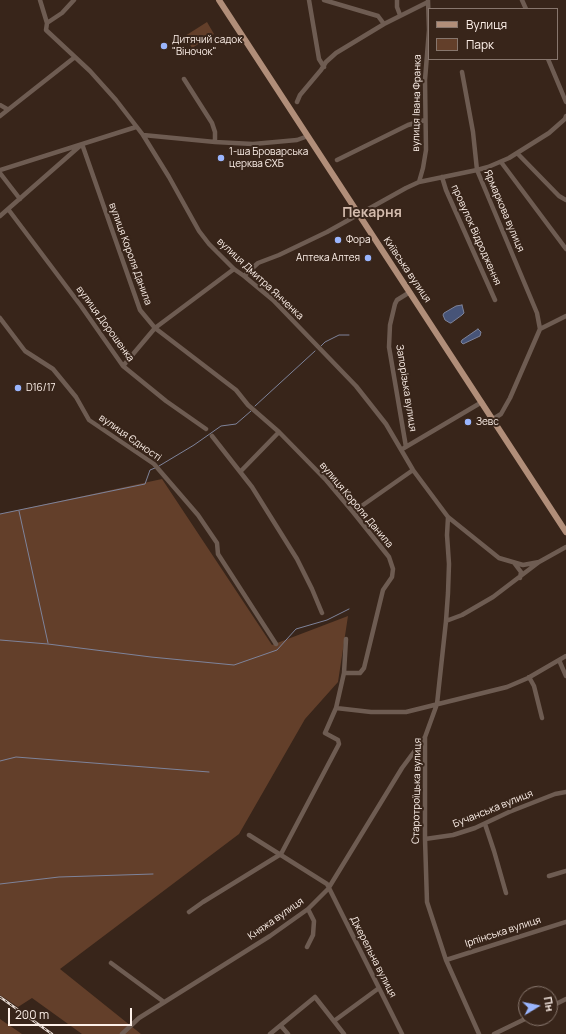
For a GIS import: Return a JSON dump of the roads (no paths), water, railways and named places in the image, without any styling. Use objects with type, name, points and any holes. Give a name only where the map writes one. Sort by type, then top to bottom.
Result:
[{"type":"main road","name":"Київська вулиця","points":[[219,0],[566,532]]},
{"type":"street","name":"вулиця Дмитра Янченка","points":[[40,0],[47,23],[46,30],[75,57],[116,100],[143,135],[199,230],[209,244],[234,269],[273,300],[356,386],[404,449],[413,470],[448,517],[499,558],[523,565],[539,562]]},
{"type":"street","points":[[47,23],[62,13],[74,0]]},
{"type":"street","points":[[309,0],[319,59],[324,67]]},
{"type":"street","points":[[324,0],[378,16],[384,24]]},
{"type":"street","points":[[397,0],[397,7],[400,15]]},
{"type":"street","points":[[297,102],[300,95],[324,67],[326,62],[336,53],[384,24],[428,1]]},
{"type":"street","name":"вулиця Івана Франка","points":[[418,182],[423,168],[426,150],[425,80],[428,42]]},
{"type":"street","points":[[0,116],[75,57]]},
{"type":"street","points":[[548,60],[566,102]]},
{"type":"street","name":"Ярмаркова вулиця","points":[[462,72],[473,132],[477,170],[537,313],[540,329]]},
{"type":"street","points":[[184,79],[212,124],[215,132],[215,142]]},
{"type":"street","points":[[0,105],[7,109]]},
{"type":"street","points":[[244,276],[258,263],[279,256],[327,232],[418,182],[477,170],[501,162],[518,154],[549,133],[565,119],[566,116]]},
{"type":"street","points":[[337,160],[408,125],[425,120]]},
{"type":"street","points":[[20,199],[0,172],[136,127]]},
{"type":"street","points":[[143,135],[253,144],[296,140],[308,136]]},
{"type":"street","points":[[0,216],[82,144]]},
{"type":"street","name":"вулиця Короля Данила","points":[[82,144],[140,310],[155,328],[236,390],[248,405],[279,432],[326,480],[388,557],[393,569],[392,576],[383,590],[364,668],[360,673],[344,673]]},
{"type":"street","points":[[518,154],[559,196],[566,200]]},
{"type":"street","points":[[501,162],[566,249]]},
{"type":"street","name":"провулок Відродження","points":[[442,177],[446,190],[495,300]]},
{"type":"street","name":"вулиця Дорошенка","points":[[8,209],[86,312],[123,366],[166,401],[206,429]]},
{"type":"street","points":[[123,366],[155,328],[234,269]]},
{"type":"street","name":"Запорізька вулиця","points":[[404,449],[389,347],[390,325],[394,304],[397,300],[410,292]]},
{"type":"street","points":[[493,419],[501,414],[510,398],[540,329],[566,316]]},
{"type":"street","name":"вулиця Єдності","points":[[0,318],[25,350],[53,369],[76,397],[89,420],[154,464],[198,515],[217,543],[218,554],[276,644]]},
{"type":"street","points":[[404,449],[482,402]]},
{"type":"street","points":[[240,472],[279,432]]},
{"type":"street","points":[[212,436],[252,487],[297,559],[322,613]]},
{"type":"street","points":[[353,512],[413,470]]},
{"type":"street","name":"Старотроїцька вулиця","points":[[448,517],[448,585],[446,621],[437,704],[425,737],[425,839],[427,902],[446,960],[479,1034]]},
{"type":"street","points":[[446,621],[462,615],[493,597],[520,578],[539,562],[566,547]]},
{"type":"street","points":[[514,563],[520,569],[520,578]]},
{"type":"street","points":[[189,912],[281,854],[339,744],[338,740],[325,733],[336,708],[344,673],[346,639]]},
{"type":"street","points":[[336,708],[371,712],[406,712],[507,686],[530,677],[566,656]]},
{"type":"street","points":[[559,660],[566,676]]},
{"type":"street","points":[[530,677],[534,686],[542,718]]},
{"type":"street","name":"Княжа вулиця","points":[[122,1034],[139,1018],[270,936],[308,909],[328,889],[402,768],[425,737]]},
{"type":"street","name":"Бучанська вулиця","points":[[425,839],[454,835],[485,824],[509,812],[555,794],[566,792]]},
{"type":"street","points":[[485,824],[506,893]]},
{"type":"street","name":"Джерельна вулиця","points":[[249,835],[327,884],[328,889],[402,1034]]},
{"type":"street","points":[[549,876],[566,870]]},
{"type":"street","points":[[307,947],[313,935],[314,921],[308,909]]},
{"type":"street","name":"Ірпінська вулиця","points":[[446,960],[566,922]]},
{"type":"street","points":[[111,963],[164,1002]]},
{"type":"street","points":[[334,1021],[379,988]]},
{"type":"street","points":[[270,1034],[315,997],[344,1034]]},
{"type":"street","points":[[565,999],[566,1005]]},
{"type":"street","points":[[494,1034],[518,1022]]},
{"type":"street","points":[[281,1026],[288,1034]]},
{"type":"water","points":[[462,305],[464,313],[462,315],[451,323],[445,320],[443,315],[444,313],[456,306]]},
{"type":"water","points":[[478,329],[481,332],[480,336],[463,344],[461,342],[462,340]]},
{"type":"waterway","points":[[321,346],[325,342],[339,335],[349,335]]},
{"type":"waterway","points":[[255,406],[315,351]]},
{"type":"waterway","points":[[159,466],[194,445],[221,426],[236,424],[251,411]]},
{"type":"waterway","points":[[0,514],[145,484],[150,470],[155,468]]},
{"type":"waterway","points":[[19,511],[48,643]]},
{"type":"waterway","points":[[0,640],[234,665],[277,650],[296,629],[327,620],[349,609]]},
{"type":"waterway","points":[[0,761],[16,757],[209,772]]},
{"type":"waterway","points":[[0,884],[59,877],[153,874]]},
{"type":"railway","points":[[0,997],[52,1034]]},
{"type":"place","name":"Дитячий садок \"Віночок\"","points":[[164,46]]},
{"type":"place","name":"1-ша Броварська церква ЄХБ","points":[[221,158]]},
{"type":"place","name":"Фора","points":[[338,240]]},
{"type":"place","name":"Аптека Алтея","points":[[368,258]]},
{"type":"place","name":"D16/17","points":[[18,388]]},
{"type":"place","name":"Зевс","points":[[468,422]]},
{"type":"district","name":"Пекарня","points":[[372,213]]}]
